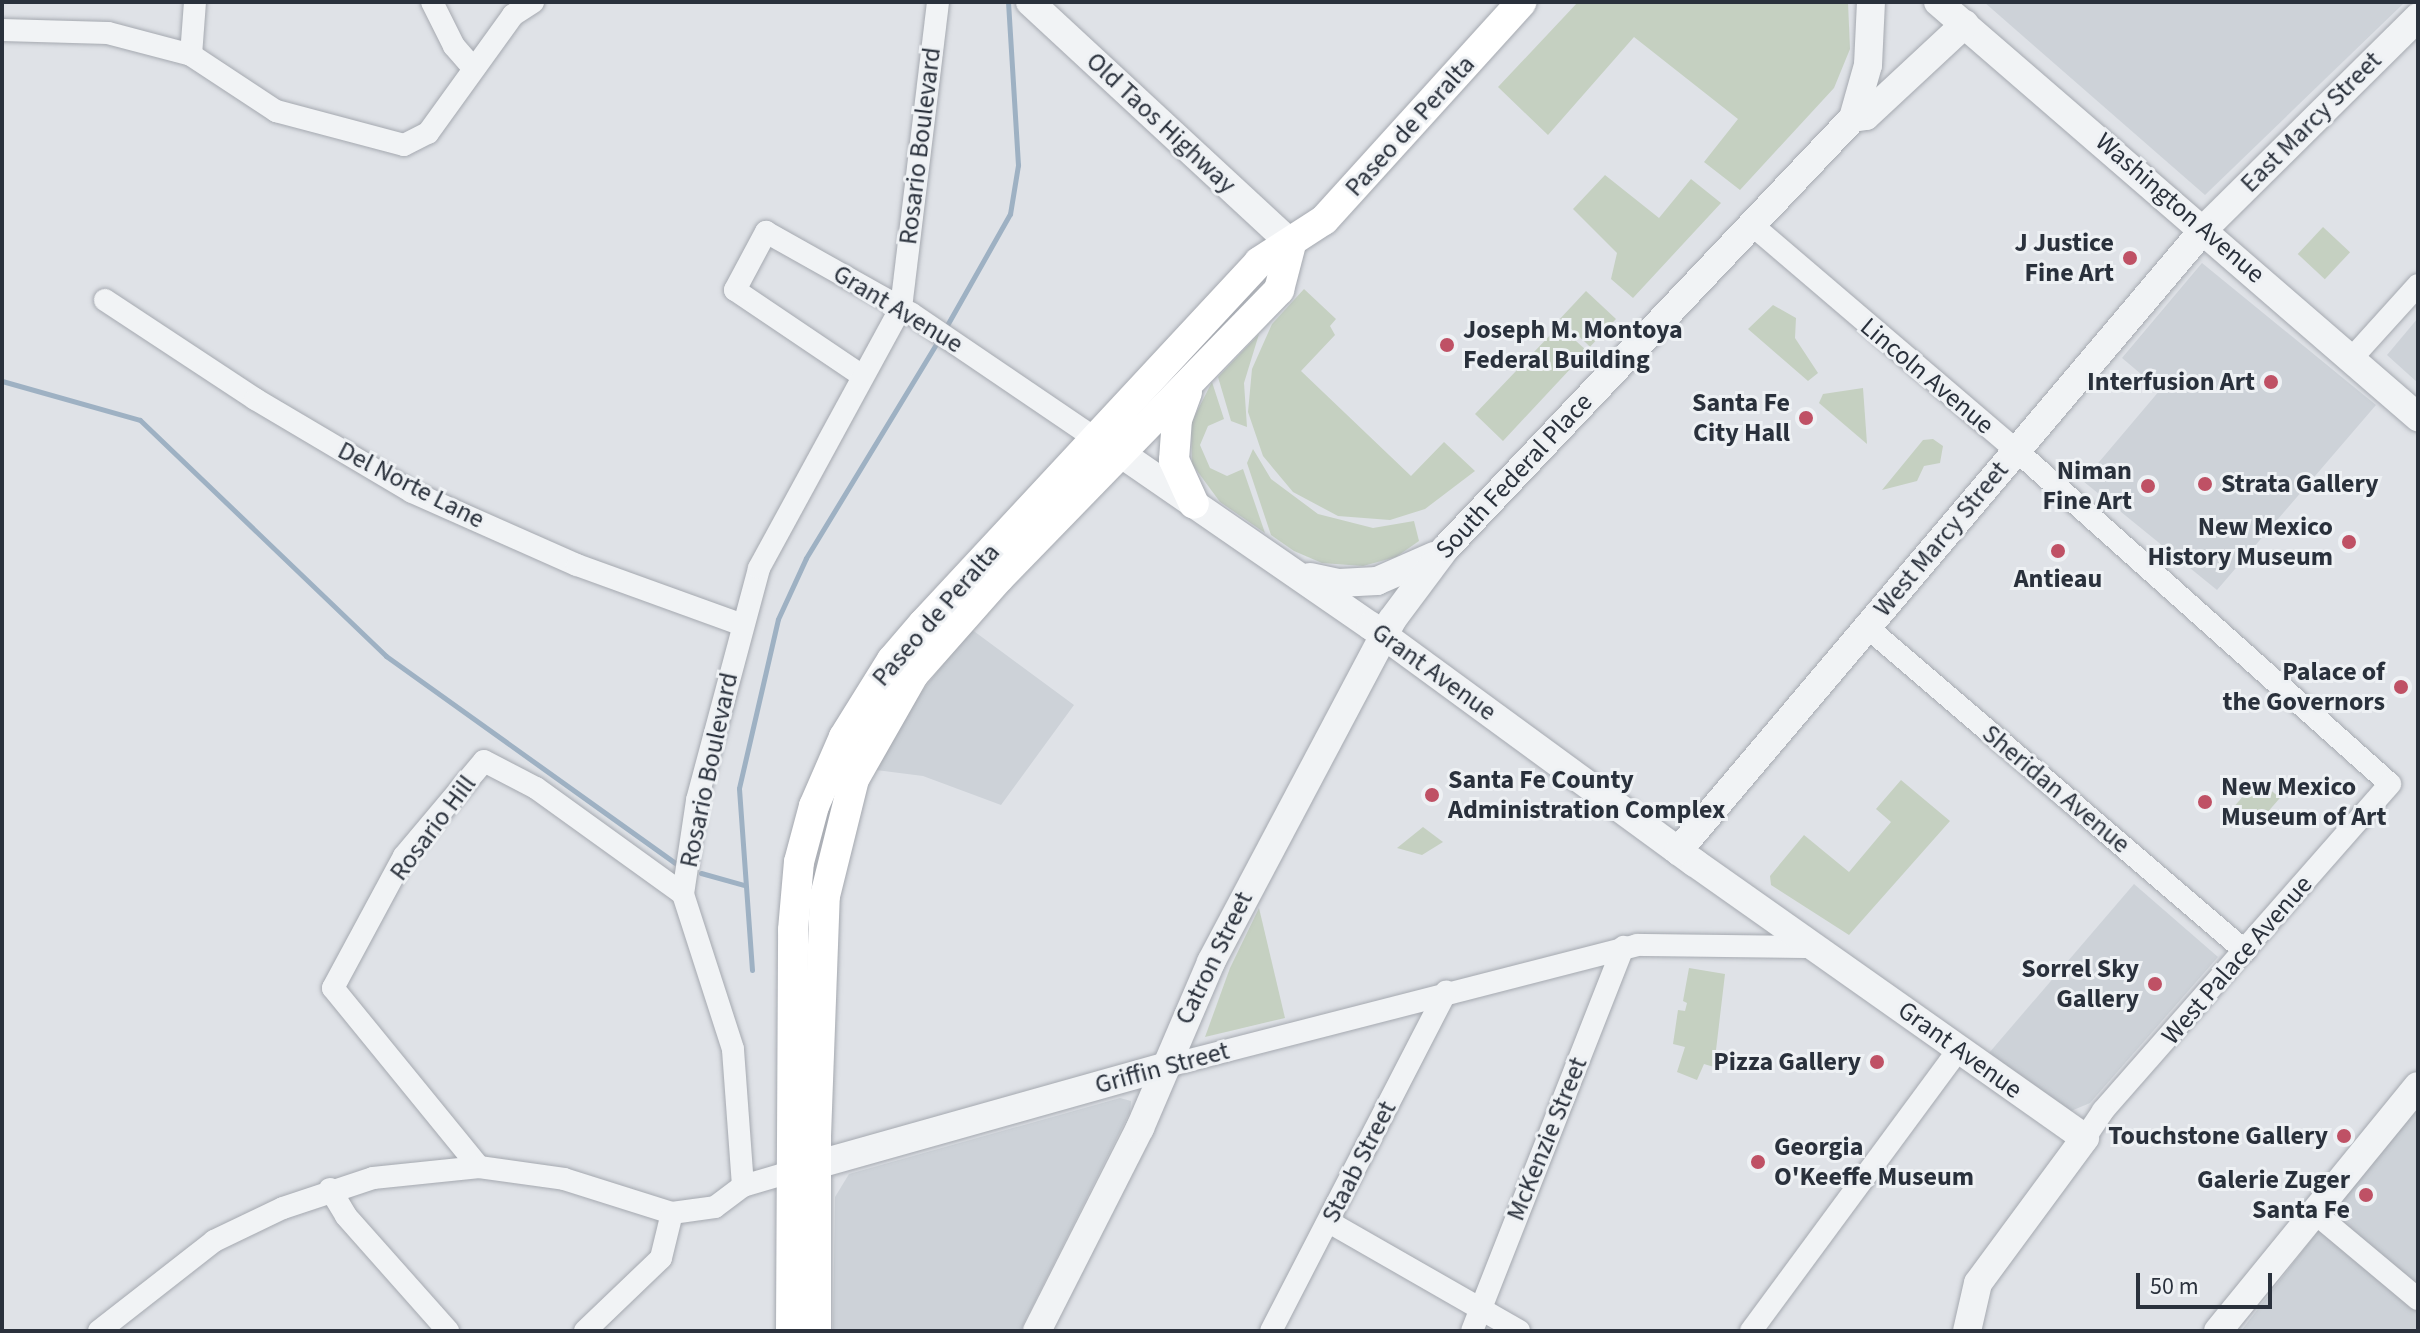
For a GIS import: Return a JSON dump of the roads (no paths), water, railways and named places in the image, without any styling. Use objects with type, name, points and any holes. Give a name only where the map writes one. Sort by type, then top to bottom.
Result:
[{"type":"main road","name":"Paseo de Peralta","points":[[816,1331],[793,930],[799,862],[824,777],[892,660],[1259,262],[1324,220],[1522,2]]},
{"type":"main road","name":"Paseo de Peralta","points":[[791,1331],[825,896],[854,779],[876,733],[914,674],[962,618],[1123,455],[1279,290],[1291,244]]},
{"type":"main road","points":[[1194,380],[1180,402],[1174,460],[1194,504]]},
{"type":"main road","points":[[820,969],[835,946],[838,899],[849,885]]},
{"type":"street","points":[[191,55],[195,2]]},
{"type":"street","points":[[432,2],[454,46],[473,68]]},
{"type":"street","points":[[2,30],[108,33],[191,55],[276,111],[404,145],[428,133],[513,15],[533,2]]},
{"type":"street","name":"Rosario Boulevard","points":[[743,1186],[733,1049],[683,894],[697,800],[740,624],[759,568],[861,375],[907,311],[938,2]]},
{"type":"street","name":"Old Taos Highway","points":[[1030,2],[1291,244]]},
{"type":"street","points":[[1871,2],[1868,65],[1853,118],[1866,116],[1965,24]]},
{"type":"street","name":"Washington Avenue","points":[[1938,2],[2205,228],[2418,417]]},
{"type":"street","name":"East Marcy Street","points":[[2205,228],[2418,17]]},
{"type":"street","name":"South Federal Place","points":[[1383,634],[1445,549],[1853,118]]},
{"type":"street","name":"Lincoln Avenue","points":[[1751,224],[2016,450],[2390,784]]},
{"type":"street","name":"West Marcy Street","points":[[1678,851],[2205,228]]},
{"type":"street","name":"Grant Avenue","points":[[861,375],[735,290],[766,232],[907,311],[1295,573],[1678,851],[2085,1138]]},
{"type":"street","points":[[2352,358],[2418,285]]},
{"type":"street","name":"Del Norte Lane","points":[[105,300],[255,399],[412,492],[577,565],[740,624]]},
{"type":"street","points":[[1295,573],[1339,583],[1377,581],[1445,549]]},
{"type":"street","name":"Sheridan Avenue","points":[[1867,627],[2245,951]]},
{"type":"street","name":"Catron Street","points":[[1037,1331],[1140,1128],[1163,1067],[1243,898],[1383,634]]},
{"type":"street","name":"Rosario Hill","points":[[479,1167],[333,988],[404,856],[484,761],[536,788],[683,894]]},
{"type":"street","name":"West Palace Avenue","points":[[2085,1138],[2103,1111],[2390,784]]},
{"type":"street","name":"Griffin Street","points":[[672,1213],[715,1207],[743,1186],[1163,1067],[1623,947],[1813,947]]},
{"type":"street","name":"McKenzie Street","points":[[1472,1331],[1623,947]]},
{"type":"street","name":"Staab Street","points":[[1271,1331],[1446,992]]},
{"type":"street","points":[[1751,1331],[1959,1049]]},
{"type":"street","points":[[2218,1331],[2418,1086]]},
{"type":"street","points":[[1967,1331],[1973,1293],[1984,1273],[2085,1138]]},
{"type":"street","points":[[99,1331],[214,1241],[330,1189],[373,1178],[479,1167],[564,1179],[672,1213],[661,1258],[585,1331]]},
{"type":"street","points":[[330,1189],[346,1216],[448,1331]]},
{"type":"street","points":[[2315,1213],[2418,1299]]},
{"type":"street","points":[[1329,1222],[1519,1331]]},
{"type":"waterway","points":[[946,327],[1010,214],[1018,165],[1008,2]]},
{"type":"waterway","points":[[752,970],[739,788],[778,619],[806,558],[939,339]]},
{"type":"waterway","points":[[2,381],[140,420],[386,656],[675,863]]},
{"type":"waterway","points":[[701,873],[744,885]]},
{"type":"place","name":"J Justice Fine Art","points":[[2130,258]]},
{"type":"place","name":"Joseph M. Montoya Federal Building","points":[[1447,345]]},
{"type":"place","name":"Interfusion Art","points":[[2271,382]]},
{"type":"place","name":"Santa Fe City Hall","points":[[1806,418]]},
{"type":"place","name":"Strata Gallery","points":[[2205,484]]},
{"type":"place","name":"Niman Fine Art","points":[[2148,486]]},
{"type":"place","name":"New Mexico History Museum","points":[[2349,542]]},
{"type":"place","name":"Antieau","points":[[2058,551]]},
{"type":"place","name":"Palace of the Governors","points":[[2401,687]]},
{"type":"place","name":"Santa Fe County Administration Complex","points":[[1432,795]]},
{"type":"place","name":"New Mexico Museum of Art","points":[[2205,802]]},
{"type":"place","name":"Sorrel Sky Gallery","points":[[2155,984]]},
{"type":"place","name":"Pizza Gallery","points":[[1877,1062]]},
{"type":"place","name":"Touchstone Gallery","points":[[2344,1136]]},
{"type":"place","name":"Georgia O'Keeffe Museum","points":[[1758,1162]]},
{"type":"place","name":"Galerie Zuger Santa Fe","points":[[2366,1195]]}]
